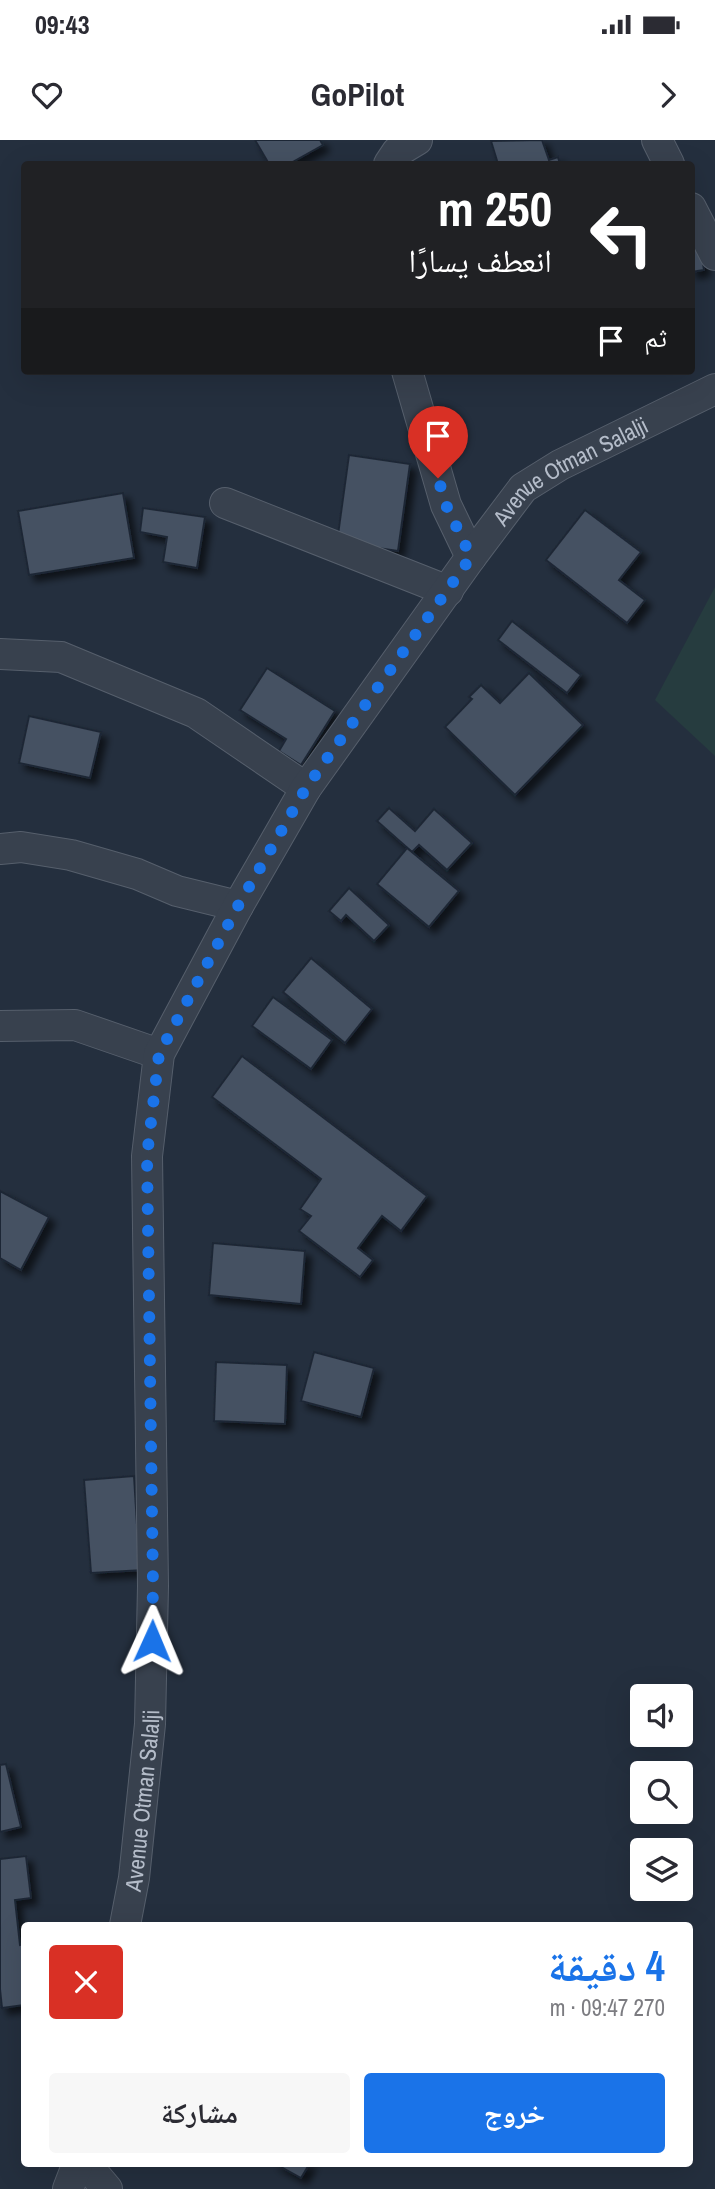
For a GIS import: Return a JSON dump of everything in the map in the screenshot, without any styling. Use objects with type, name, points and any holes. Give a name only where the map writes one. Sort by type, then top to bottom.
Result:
[{"type":"street","points":[[391,161],[397,152],[417,140]]},
{"type":"street","points":[[657,140],[668,161]]},
{"type":"street","points":[[695,216],[715,256]]},
{"type":"street","points":[[408,375],[446,505],[471,557]]},
{"type":"street","name":"Avenue Otman Salalji","points":[[126,1922],[134,1878],[150,1724],[153,1586],[147,1156],[159,1054],[238,906],[306,788],[523,488],[560,465],[715,389]]},
{"type":"street","points":[[225,503],[448,592]]},
{"type":"street","points":[[0,654],[61,657],[196,712],[306,788]]},
{"type":"street","points":[[0,849],[21,847],[71,855],[137,874],[177,891],[238,906]]},
{"type":"street","points":[[0,1026],[75,1025],[159,1054]]},
{"type":"street","points":[[68,2189],[76,2167]]},
{"type":"street","points":[[88,2167],[107,2189]]},
{"type":"green space","points":[[715,587],[715,756],[655,700]]},
{"type":"building","points":[[255,140],[320,140],[323,145],[294,161],[267,161]]},
{"type":"building","points":[[542,140],[549,160],[558,157],[559,161],[497,161],[491,141]]},
{"type":"building","points":[[695,223],[704,270],[695,271]]},
{"type":"building","points":[[349,455],[410,464],[398,551],[337,542]]},
{"type":"building","points":[[123,493],[134,558],[29,575],[18,511]]},
{"type":"building","points":[[143,508],[205,517],[197,568],[163,562],[167,537],[140,532]]},
{"type":"building","points":[[585,510],[641,552],[619,580],[645,600],[627,623],[546,560]]},
{"type":"building","points":[[512,621],[581,675],[567,693],[498,640]]},
{"type":"building","points":[[267,668],[335,711],[301,765],[279,751],[286,739],[240,710]]},
{"type":"building","points":[[529,673],[583,725],[515,795],[445,727],[472,699],[469,697],[481,685],[500,703]]},
{"type":"building","points":[[29,716],[101,732],[90,778],[19,763]]},
{"type":"building","points":[[389,808],[415,831],[434,809],[472,843],[447,870],[419,845],[412,852],[377,821]]},
{"type":"building","points":[[407,848],[459,891],[429,927],[377,884]]},
{"type":"building","points":[[349,888],[389,925],[374,941],[346,915],[341,921],[329,911]]},
{"type":"building","points":[[311,958],[372,1009],[345,1043],[283,992]]},
{"type":"building","points":[[273,997],[332,1040],[311,1069],[252,1026]]},
{"type":"building","points":[[242,1056],[427,1196],[401,1231],[382,1216],[358,1248],[373,1260],[360,1277],[299,1231],[311,1216],[300,1209],[321,1179],[212,1097]]},
{"type":"building","points":[[0,1191],[49,1217],[21,1270],[0,1258]]},
{"type":"building","points":[[213,1243],[305,1251],[301,1304],[209,1295]]},
{"type":"building","points":[[314,1352],[374,1368],[361,1417],[301,1401]]},
{"type":"building","points":[[216,1362],[287,1365],[285,1424],[214,1421]]},
{"type":"building","points":[[134,1476],[137,1525],[144,1570],[91,1573],[84,1480]]},
{"type":"building","points":[[6,1764],[21,1827],[0,1832],[0,1765]]},
{"type":"building","points":[[26,1856],[31,1898],[15,1900],[21,1945],[21,2005],[2,2008],[0,1989],[0,1859]]},
{"type":"building","points":[[281,2167],[308,2167],[301,2178]]},
{"type":"route","points":[[152,1641],[147,1156],[159,1054],[238,906],[306,788],[471,557],[446,505],[438,478]]}]
